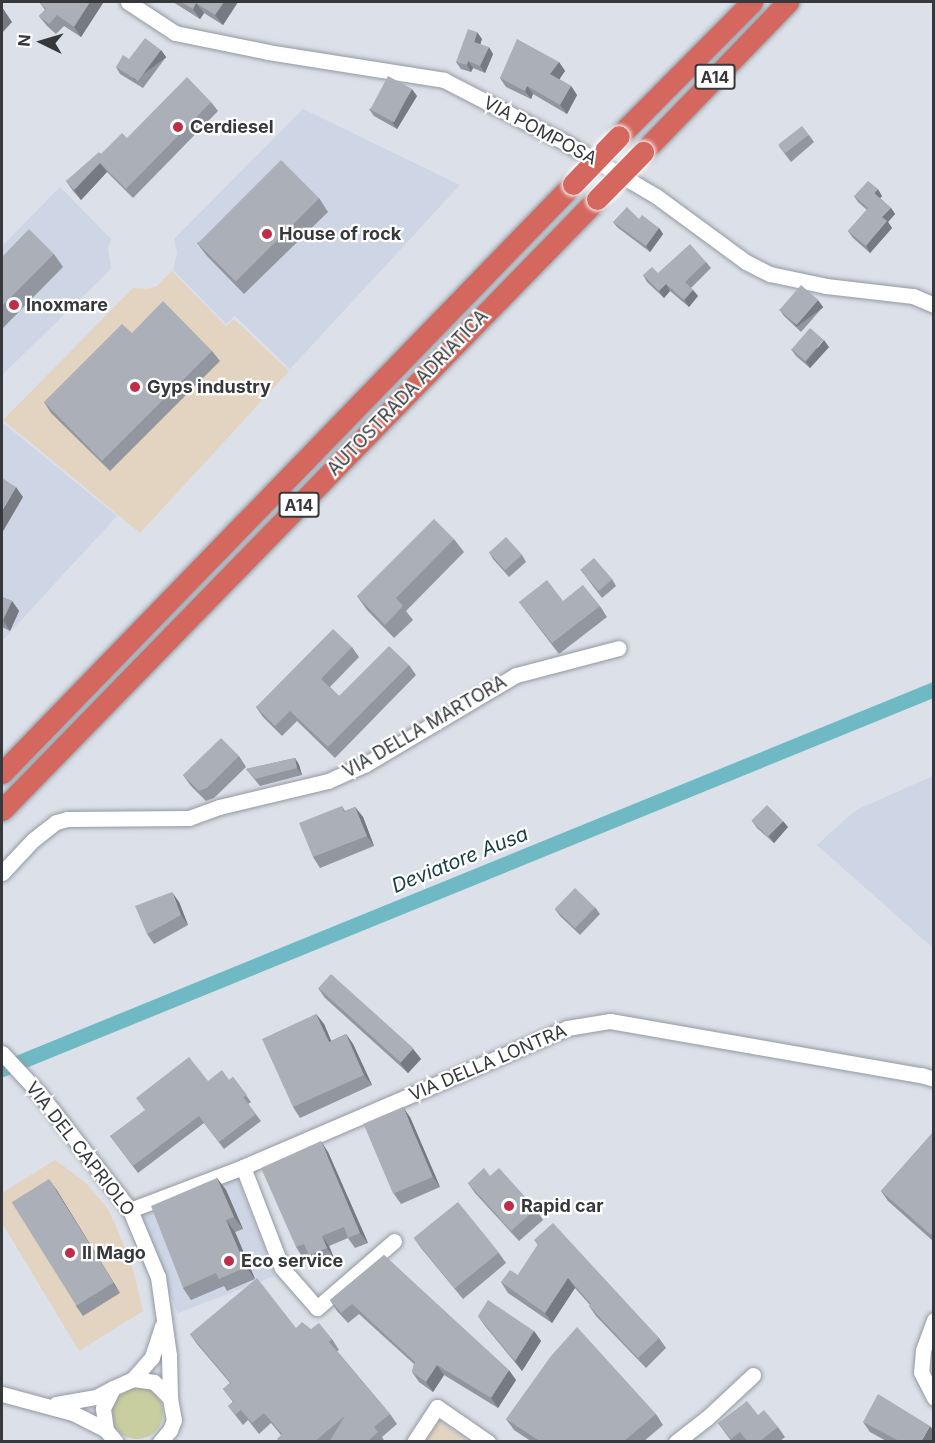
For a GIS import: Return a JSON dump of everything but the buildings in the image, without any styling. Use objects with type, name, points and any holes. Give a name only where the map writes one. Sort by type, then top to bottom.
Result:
[{"type":"highway","name":"AUTOSTRADA ADRIATICA","points":[[2,773],[619,136],[752,2]]},
{"type":"highway","name":"AUTOSTRADA ADRIATICA","points":[[2,810],[788,2]]},
{"type":"street","name":"VIA POMPOSA","points":[[128,2],[175,33],[268,52],[444,80],[566,143],[656,196],[746,262],[770,274],[826,286],[913,297],[933,305]]},
{"type":"street","name":"VIA DELLA MARTORA","points":[[2,873],[33,840],[56,822],[67,819],[189,819],[219,807],[328,781],[366,764],[516,675],[619,648]]},
{"type":"street","name":"VIA DELLA LONTRA","points":[[130,1210],[243,1167],[567,1028],[610,1022],[921,1075],[933,1079]]},
{"type":"street","name":"VIA DEL CAPRIOLO","points":[[2,1053],[32,1086],[130,1210],[158,1277],[169,1354],[170,1398],[179,1442]]},
{"type":"street","points":[[243,1167],[282,1268],[317,1308],[394,1241]]},
{"type":"street","points":[[933,1320],[923,1351],[921,1372],[933,1398]]},
{"type":"street","name":"VIA DEL CAPRIOLO","points":[[133,1378],[152,1358],[163,1322]]},
{"type":"street","points":[[676,1442],[707,1418],[753,1375]]},
{"type":"street","points":[[47,1405],[96,1397],[133,1378],[154,1382],[170,1398]]},
{"type":"street","points":[[111,1436],[103,1408],[113,1388]]},
{"type":"street","points":[[2,1395],[47,1405],[92,1420],[111,1436]]},
{"type":"street","points":[[414,1442],[437,1407],[488,1442]]},
{"type":"street","points":[[160,1442],[174,1420]]},
{"type":"shaded area","points":[[303,109],[460,185],[290,369],[235,316],[226,324],[173,270],[177,253],[174,239]]},
{"type":"shaded area","points":[[60,187],[111,239],[108,249],[111,269],[2,375],[2,246]]},
{"type":"shaded area","points":[[172,271],[226,326],[234,319],[289,371],[140,533],[3,420],[133,288],[148,289],[157,286]]},
{"type":"shaded area","points":[[2,422],[117,516],[2,641]]},
{"type":"shaded area","points":[[933,776],[933,948],[817,845],[856,810]]},
{"type":"shaded area","points":[[55,1160],[85,1182],[108,1209],[131,1261],[143,1311],[79,1351],[2,1223],[2,1193]]},
{"type":"shaded area","points":[[237,1178],[275,1276],[178,1313],[140,1215]]},
{"type":"shaded area","points":[[437,1420],[468,1441],[423,1442]]},
{"type":"green space","points":[[132,1387],[142,1387],[156,1394],[163,1413],[156,1432],[142,1439],[132,1439],[122,1435],[115,1428],[111,1418],[111,1408],[115,1398],[122,1391]]},
{"type":"waterway","name":"Deviatore Ausa","points":[[2,1069],[934,689]]},
{"type":"place","name":"Cerdiesel","points":[[178,127]]},
{"type":"place","name":"House of rock","points":[[267,234]]},
{"type":"place","name":"Inoxmare","points":[[14,305]]},
{"type":"place","name":"Gyps industry","points":[[135,387]]},
{"type":"place","name":"Rapid car","points":[[509,1206]]},
{"type":"place","name":"Il Mago","points":[[70,1253]]},
{"type":"place","name":"Eco service","points":[[229,1261]]}]
